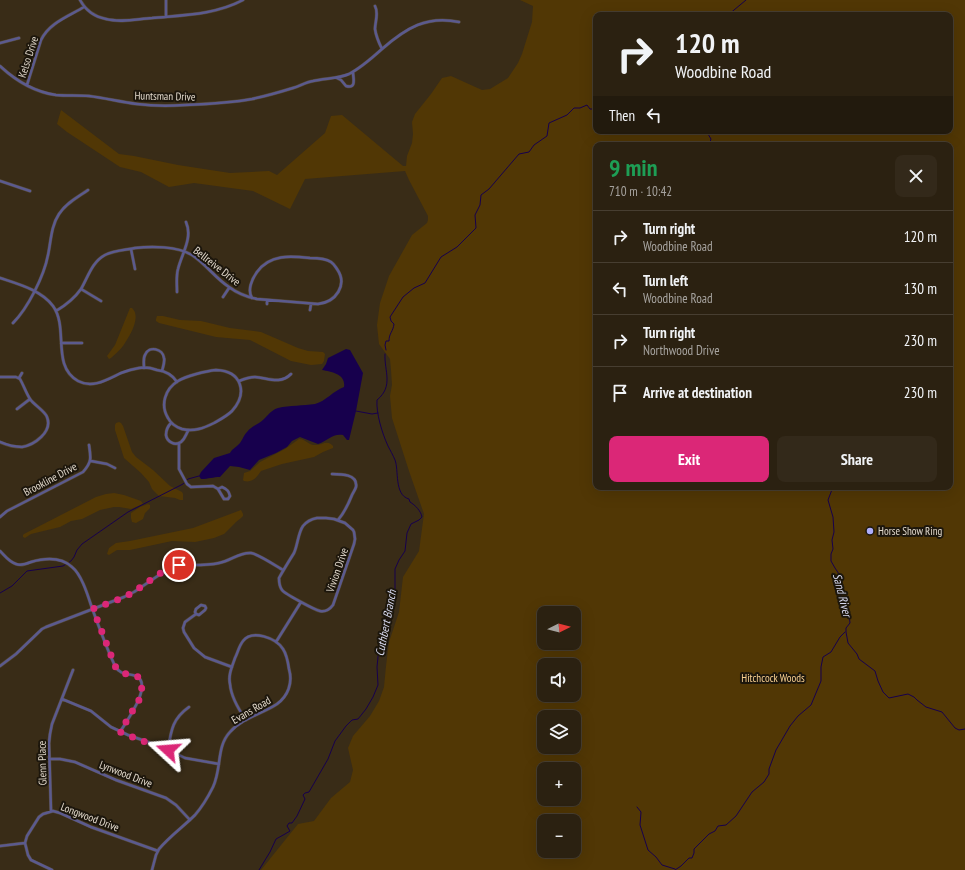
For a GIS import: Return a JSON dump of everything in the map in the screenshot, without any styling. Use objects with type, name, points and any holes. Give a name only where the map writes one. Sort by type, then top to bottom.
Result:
[{"type":"street","points":[[80,0],[84,7],[89,11],[104,19],[115,21],[189,15],[212,11],[233,5],[243,0]]},
{"type":"street","points":[[166,0],[166,17]]},
{"type":"street","points":[[376,6],[377,13],[375,31],[382,49]]},
{"type":"street","name":"Kelso Drive","points":[[27,85],[44,33],[52,25],[84,7]]},
{"type":"street","name":"Huntsman Drive","points":[[0,66],[27,85],[42,92],[57,95],[88,96],[145,105],[216,104],[251,99],[313,81],[343,76],[353,72],[402,34],[422,23],[441,20],[459,22]]},
{"type":"street","points":[[0,43],[19,38]]},
{"type":"street","name":"Huntsman Drive","points":[[335,77],[341,80],[346,86],[350,87],[354,82],[353,72]]},
{"type":"street","points":[[0,181],[30,191]]},
{"type":"street","points":[[13,323],[21,314],[34,291],[46,263],[57,217],[65,206],[88,190]]},
{"type":"street","points":[[177,292],[178,270],[189,234],[186,222]]},
{"type":"street","name":"Bellreive Drive","points":[[56,311],[72,300],[81,289],[91,268],[97,261],[111,252],[132,249],[153,247],[184,252],[193,256],[229,288],[252,298],[322,304],[333,299],[339,291],[342,282],[340,274],[333,264],[326,260],[284,256],[277,257],[270,260],[260,268],[254,276],[249,292],[252,298]]},
{"type":"street","points":[[132,249],[135,268]]},
{"type":"street","points":[[0,278],[34,291],[46,298],[52,305],[56,311],[59,321],[63,360],[66,368],[75,379],[84,383],[98,383],[122,373],[138,368],[144,368],[162,371],[172,376],[177,382]]},
{"type":"street","points":[[223,297],[229,288]]},
{"type":"street","points":[[81,289],[100,300]]},
{"type":"street","points":[[310,310],[311,304]]},
{"type":"street","points":[[61,343],[82,343]]},
{"type":"street","points":[[144,368],[145,354],[149,350],[157,349],[164,356],[162,371]]},
{"type":"street","points":[[220,370],[232,374],[239,381],[241,390],[240,397],[235,407],[222,419],[204,428],[188,430],[180,428],[171,423],[165,412],[164,403],[168,391],[177,382],[186,377],[220,370]]},
{"type":"street","points":[[19,378],[22,373]]},
{"type":"street","points":[[239,381],[253,377],[269,380],[282,380],[291,374]]},
{"type":"street","points":[[0,377],[19,378]]},
{"type":"street","points":[[0,442],[14,446],[24,446],[36,441],[45,432],[48,423],[47,416],[30,399],[19,378]]},
{"type":"street","points":[[17,409],[30,399]]},
{"type":"street","points":[[171,423],[167,431],[167,437],[171,443],[178,443],[184,439],[188,430]]},
{"type":"street","points":[[178,443],[179,469],[188,484],[191,487],[213,486],[218,489],[224,499],[228,499],[230,496],[226,488],[222,487],[218,489]]},
{"type":"street","name":"Brookline Drive","points":[[0,517],[7,510],[80,474],[91,461],[89,445]]},
{"type":"street","points":[[91,461],[107,464],[115,468]]},
{"type":"street","points":[[332,474],[350,476],[355,480],[356,484],[355,490],[344,514],[338,520]]},
{"type":"street","name":"Vivion Drive","points":[[330,518],[338,520],[345,523],[353,530],[355,539],[333,605],[328,610],[321,612],[281,590],[279,580],[283,570],[294,552],[301,529],[312,519],[330,518]]},
{"type":"street","points":[[0,551],[10,561],[21,565],[48,559],[59,560],[69,564],[79,575],[116,668],[126,674],[137,676],[140,679],[142,691],[139,700],[120,732]]},
{"type":"street","points":[[0,666],[19,651],[42,629],[129,594],[165,571],[176,566],[217,564],[229,561],[240,554],[250,553],[258,555],[283,570]]},
{"type":"street","points":[[246,720],[230,688],[230,674],[239,648],[247,638],[252,636],[266,638],[276,642],[301,601]]},
{"type":"street","points":[[196,614],[196,609],[201,605],[205,606],[205,610],[200,615],[196,614],[186,622],[183,628],[194,648],[209,659],[232,667]]},
{"type":"street","name":"Evans Road","points":[[152,870],[158,850],[190,820],[201,807],[211,791],[218,775],[221,747],[226,737],[235,727],[277,704],[282,700],[288,691],[290,675],[287,656],[282,647],[276,642]]},
{"type":"street","name":"Glenn Place","points":[[51,811],[49,739],[51,729],[73,670]]},
{"type":"street","points":[[62,699],[89,710],[106,724],[120,732],[185,758],[219,764]]},
{"type":"street","points":[[168,750],[175,722],[182,712],[189,707]]},
{"type":"street","name":"Lynwood Drive","points":[[49,759],[60,759],[75,762],[116,780],[166,798],[176,805],[190,820]]},
{"type":"street","name":"Longwood Drive","points":[[25,843],[27,836],[39,817],[51,811],[57,811],[92,827],[158,850]]},
{"type":"street","points":[[0,846],[25,843],[31,860],[52,870]]},
{"type":"green space","name":"Hitchcock Woods","points":[[520,0],[965,0],[965,870],[261,870],[298,824],[314,821],[331,798],[350,782],[353,770],[348,748],[353,736],[370,716],[379,701],[384,687],[389,642],[399,612],[403,577],[419,551],[424,514],[392,418],[390,396],[392,385],[390,359],[379,344],[377,325],[380,303],[389,276],[412,235],[427,223],[428,216],[405,171],[305,179],[290,209],[253,191],[194,183],[169,187],[141,172],[120,167],[67,132],[57,124],[61,110],[119,154],[230,173],[269,171],[277,175],[325,133],[331,116],[342,115],[403,166],[406,166],[407,156],[412,143],[412,122],[415,114],[442,78],[451,76],[482,90],[490,89],[508,78],[522,54],[532,22],[533,6]]},
{"type":"green space","points":[[130,308],[132,308],[135,312],[136,316],[134,327],[123,346],[109,359],[107,356],[115,345]]},
{"type":"green space","points":[[157,316],[180,320],[201,321],[230,328],[261,332],[298,348],[308,351],[323,352],[325,354],[324,361],[322,364],[311,365],[291,361],[250,340],[216,337],[159,323],[156,321]]},
{"type":"green space","points":[[119,422],[123,426],[132,452],[136,457],[170,486],[182,492],[183,500],[159,496],[141,473],[124,458],[115,430],[116,423]]},
{"type":"green space","points":[[299,439],[312,445],[329,443],[333,446],[333,448],[314,457],[282,464],[261,471],[250,481],[243,480],[244,473],[250,471],[260,462],[285,449]]},
{"type":"green space","points":[[114,493],[141,501],[143,504],[131,509],[114,507],[100,510],[82,519],[71,521],[60,527],[31,534],[25,538],[23,537],[24,534],[96,497]]},
{"type":"green space","points":[[148,504],[150,505],[150,508],[145,513],[143,519],[136,523],[132,522],[131,513]]},
{"type":"green space","points":[[241,510],[243,516],[224,534],[214,538],[195,542],[172,541],[130,550],[117,550],[109,555],[107,554],[109,548],[116,543],[193,528]]},
{"type":"shaded area","points":[[346,349],[350,350],[363,373],[349,440],[347,440],[343,435],[336,435],[318,444],[300,437],[292,441],[287,447],[259,460],[250,470],[230,466],[220,477],[201,479],[199,476],[201,472],[214,458],[230,453],[239,444],[249,429],[273,411],[283,407],[315,404],[323,401],[344,387],[341,376],[322,370],[328,358]]},
{"type":"waterway","name":"Sand River","points":[[732,12],[746,0]]},
{"type":"waterway","name":"Cuthbert Branch","points":[[386,350],[386,341],[389,341],[394,324],[390,317],[403,297],[414,288],[425,283],[441,257],[457,247],[476,228],[475,215],[480,205],[481,195],[489,189],[519,154],[529,152],[534,145],[547,136],[549,123],[567,115],[574,108],[580,108],[587,105],[590,109],[593,109]]},
{"type":"waterway","name":"Sand River","points":[[708,134],[711,139],[710,142]]},
{"type":"waterway","name":"Cuthbert Branch","points":[[259,870],[276,839],[290,831],[287,826],[289,823],[292,823],[297,816],[305,799],[303,795],[309,792],[328,759],[335,741],[352,720],[358,719],[373,697],[378,685],[377,667],[381,637],[385,630],[395,590],[395,569],[405,551],[407,533],[411,524],[422,517],[418,508],[401,493],[395,460],[386,441],[378,417],[377,400],[382,395],[387,384],[385,354]]},
{"type":"waterway","points":[[356,411],[372,414],[378,413]]},
{"type":"waterway","points":[[0,593],[12,586],[27,571],[63,566],[71,561],[82,544],[128,512],[183,484],[188,479],[199,476]]},
{"type":"waterway","name":"Sand River","points":[[832,490],[828,500],[833,517],[834,532],[831,561],[839,574],[841,599],[846,613],[849,614],[850,623],[846,628],[848,643],[859,659],[875,671],[883,692],[889,698],[908,694],[926,707],[942,712],[955,728],[959,730],[965,729]]},
{"type":"waterway","points":[[675,870],[689,858],[692,858],[694,849],[709,834],[715,831],[718,826],[726,825],[736,816],[752,792],[764,782],[769,774],[769,769],[776,750],[790,726],[798,716],[811,705],[821,681],[823,657],[831,652],[840,637],[845,632]]},
{"type":"waterway","points":[[637,807],[641,812],[640,825],[648,850],[662,865],[675,869]]},
{"type":"place","name":"Horse Show Ring","points":[[870,531]]},
{"type":"route","points":[[168,750],[120,732],[139,700],[142,691],[141,683],[137,676],[123,673],[116,668],[93,609],[124,597],[165,571],[179,565]]}]
